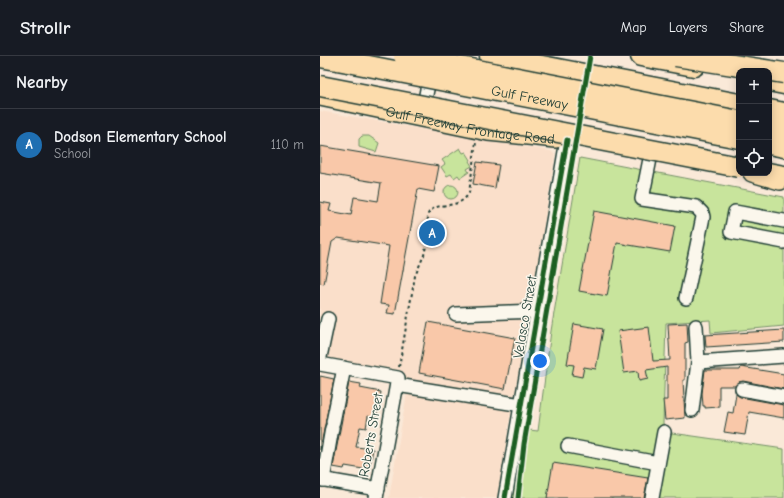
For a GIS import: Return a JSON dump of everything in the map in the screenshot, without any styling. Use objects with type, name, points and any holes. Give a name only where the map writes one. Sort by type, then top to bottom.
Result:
[{"type":"highway","name":"Gulf Freeway","points":[[404,56],[736,120]]},
{"type":"highway","points":[[490,56],[736,103]]},
{"type":"highway","points":[[641,56],[736,74]]},
{"type":"highway","points":[[676,56],[784,73]]},
{"type":"highway","name":"Gulf Freeway","points":[[320,57],[736,137]]},
{"type":"highway","points":[[772,82],[784,84]]},
{"type":"highway","points":[[320,86],[736,166]]},
{"type":"highway","points":[[772,111],[784,113]]},
{"type":"highway","points":[[772,128],[784,130]]},
{"type":"highway","points":[[772,145],[784,147]]},
{"type":"highway","points":[[772,175],[784,176]]},
{"type":"main road","name":"Gulf Freeway Frontage Road","points":[[320,97],[422,117],[478,130],[567,140],[736,170]]},
{"type":"main road","points":[[767,176],[784,182]]},
{"type":"street","points":[[422,117],[434,56]]},
{"type":"street","points":[[743,56],[745,68]]},
{"type":"street","name":"Velasco Street","points":[[505,498],[567,140]]},
{"type":"street","points":[[650,154],[642,199],[696,207],[702,212],[703,218],[686,298]]},
{"type":"street","points":[[784,221],[735,212],[731,232],[784,242]]},
{"type":"street","points":[[456,314],[538,311]]},
{"type":"street","points":[[320,357],[328,319]]},
{"type":"street","points":[[692,410],[698,362],[696,326]]},
{"type":"street","points":[[698,362],[784,356]]},
{"type":"street","points":[[320,364],[344,368],[397,382],[522,405]]},
{"type":"street","points":[[344,368],[321,479],[377,494]]},
{"type":"street","name":"Roberts Street","points":[[377,494],[397,382]]},
{"type":"street","points":[[742,389],[784,397]]},
{"type":"street","points":[[652,498],[664,432]]},
{"type":"street","points":[[568,446],[658,463]]},
{"type":"path","points":[[397,382],[415,276],[424,255],[427,242],[428,214],[435,207],[462,202],[469,193],[478,130]]},
{"type":"shaded area","points":[[320,111],[551,151],[555,155],[531,305],[509,423],[498,498],[389,498],[408,387],[405,376],[402,371],[320,357]]},
{"type":"green space","points":[[362,136],[369,136],[379,143],[376,152],[359,147],[359,139]]},
{"type":"green space","points":[[460,148],[463,153],[466,152],[471,160],[469,161],[472,166],[467,169],[469,172],[460,178],[458,175],[454,178],[451,174],[447,176],[441,167],[445,164],[442,160]]},
{"type":"green space","points":[[580,158],[784,197],[784,326],[711,333],[710,320],[666,323],[663,423],[665,432],[784,449],[784,498],[509,498],[520,429],[538,431],[551,331]]},
{"type":"green space","points":[[451,185],[456,187],[458,192],[456,197],[451,199],[446,197],[444,192],[446,187]]},
{"type":"building","points":[[320,146],[439,166],[434,192],[418,189],[395,314],[387,313],[389,305],[380,304],[389,246],[338,238],[332,242],[324,284],[320,283],[320,202],[331,204],[329,211],[351,215],[354,197],[378,201],[381,183],[320,173]]},
{"type":"building","points":[[477,162],[499,165],[495,188],[473,184]]},
{"type":"building","points":[[594,211],[675,226],[670,252],[617,243],[607,296],[579,291]]},
{"type":"building","points":[[428,322],[515,338],[505,389],[419,373]]},
{"type":"building","points":[[687,323],[688,342],[685,343],[685,380],[683,380],[685,418],[665,420],[663,400],[667,400],[667,367],[646,370],[648,379],[639,381],[638,371],[624,373],[618,331],[649,327],[653,361],[670,360],[668,324]]},
{"type":"building","points":[[574,324],[603,329],[596,369],[584,367],[582,377],[572,375],[574,365],[567,364]]},
{"type":"building","points":[[784,330],[784,342],[706,347],[705,335]]},
{"type":"building","points":[[741,367],[784,374],[784,389],[743,381],[739,382],[735,386],[719,386],[719,407],[705,408],[705,406],[703,406],[702,393],[705,370],[740,370]]},
{"type":"building","points":[[320,376],[334,379],[320,450]]},
{"type":"building","points":[[349,382],[361,384],[360,388],[381,392],[376,418],[368,416],[366,428],[360,427],[356,447],[373,449],[369,470],[345,466],[344,469],[333,467]]},
{"type":"building","points":[[736,394],[740,397],[784,405],[784,418],[749,412],[745,435],[724,432],[728,412],[733,413]]},
{"type":"building","points":[[553,463],[648,478],[644,498],[547,498]]},
{"type":"cycle path","points":[[518,498],[524,444],[590,56]]},
{"type":"cycle path","points":[[505,498],[567,140]]},
{"type":"place","name":"Dodson Elementary School","points":[[432,233]]}]
